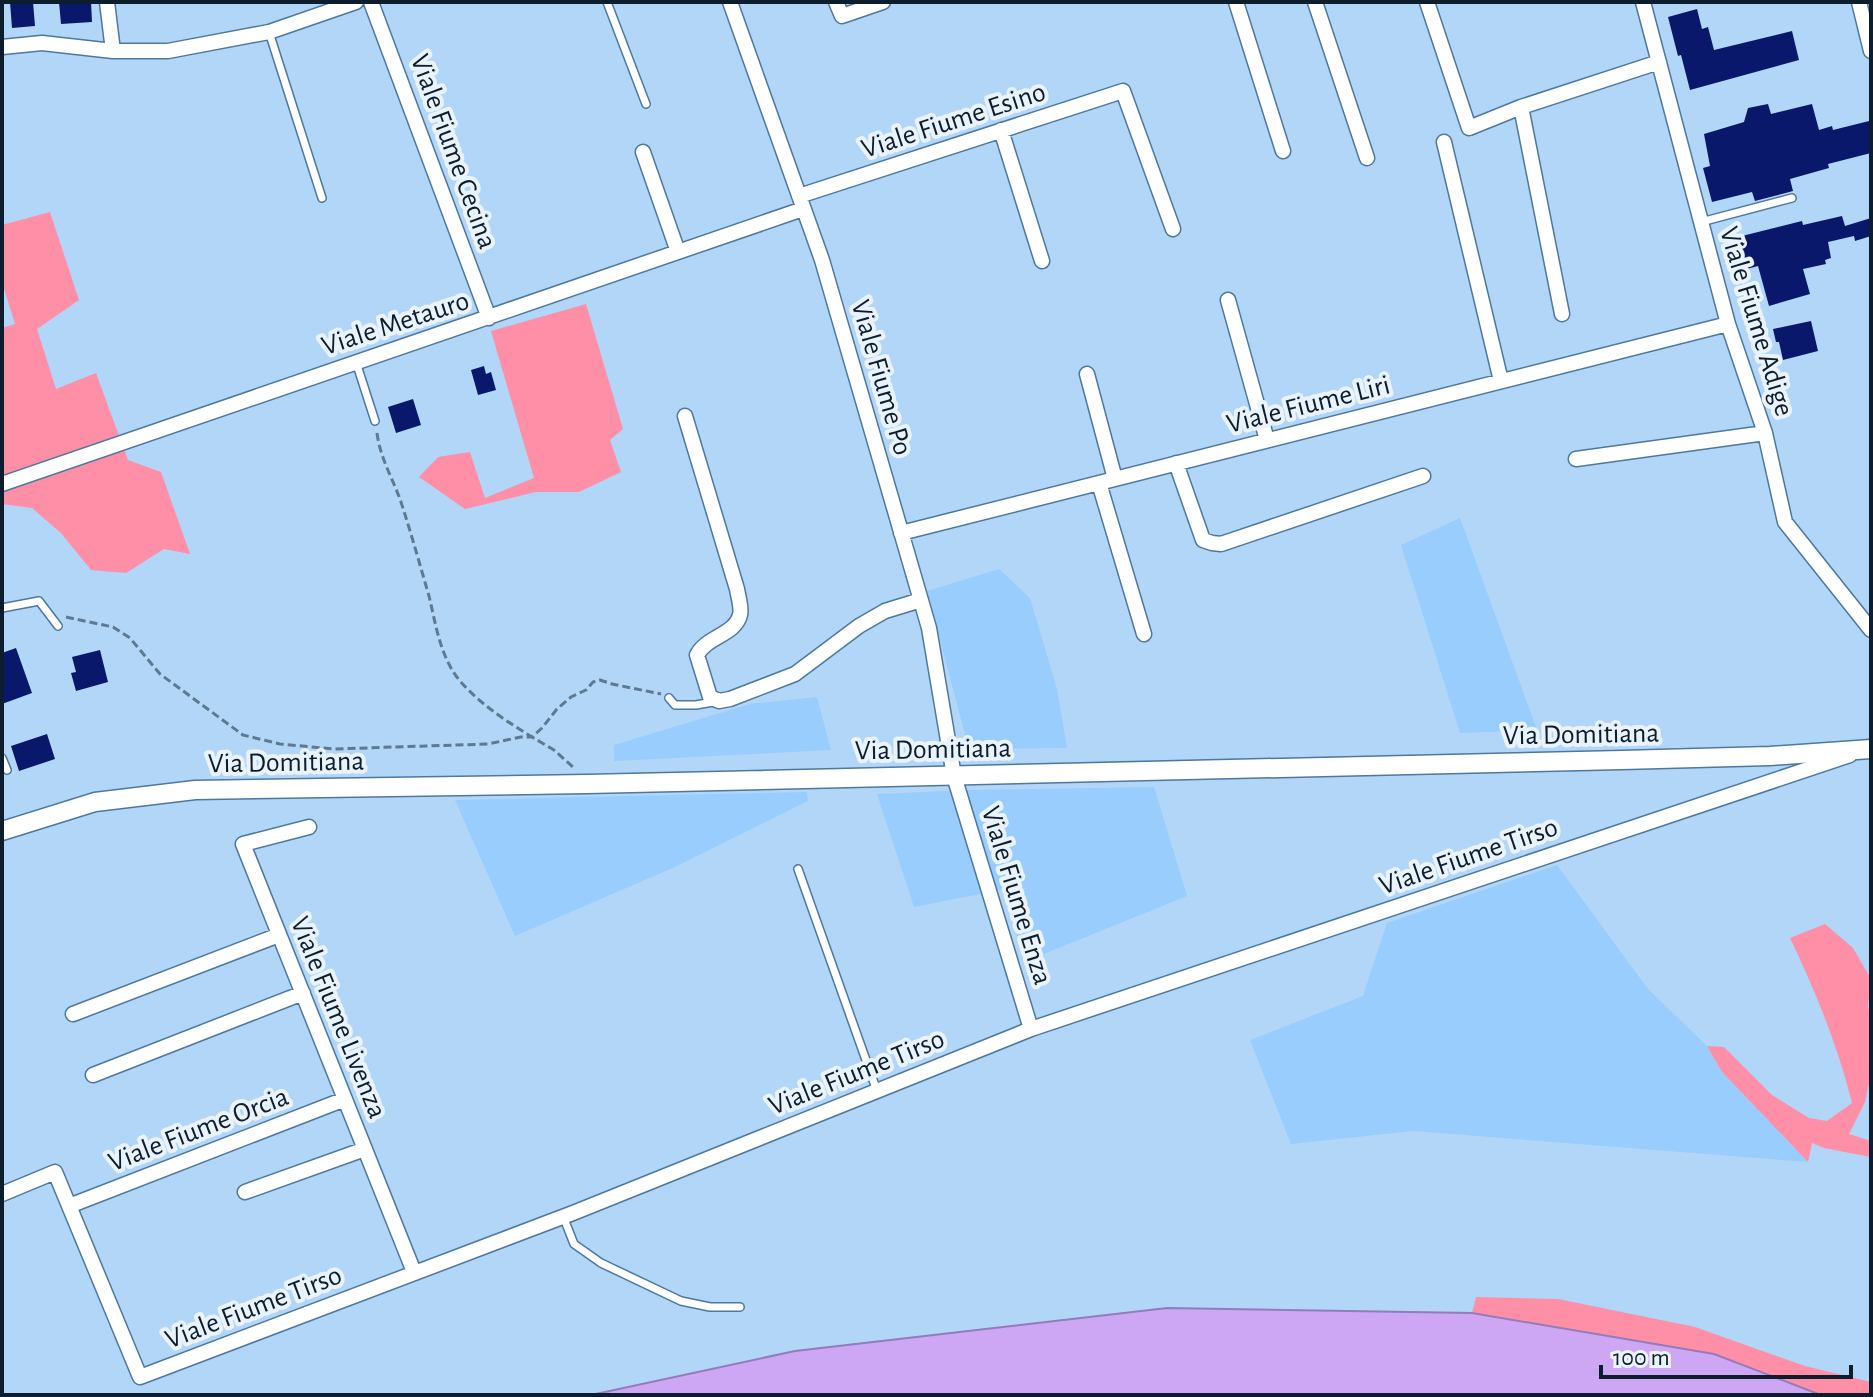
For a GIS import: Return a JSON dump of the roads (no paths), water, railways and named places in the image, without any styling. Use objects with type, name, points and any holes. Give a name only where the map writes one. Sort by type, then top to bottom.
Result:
[{"type":"street","points":[[107,2],[113,51]]},
{"type":"street","points":[[2,47],[42,43],[113,51],[168,51],[269,32],[327,7],[356,2]]},
{"type":"street","name":"Viale Fiume Cecina","points":[[371,2],[489,318]]},
{"type":"street","name":"Viale Fiume Po","points":[[730,2],[826,275],[921,600],[929,628],[954,776]]},
{"type":"street","points":[[836,2],[842,16],[883,2]]},
{"type":"street","points":[[1236,2],[1283,151]]},
{"type":"street","points":[[1315,2],[1367,158]]},
{"type":"street","points":[[1427,2],[1469,128],[1521,107],[1659,62]]},
{"type":"street","name":"Viale Fiume Adige","points":[[1643,2],[1728,324],[1765,433],[1785,522],[1871,630]]},
{"type":"street","points":[[1859,2],[1871,51]]},
{"type":"street","name":"Viale Fiume Esino","points":[[801,202],[1001,130],[1123,91],[1173,229]]},
{"type":"street","points":[[1521,107],[1562,314]]},
{"type":"street","points":[[1001,130],[1042,261]]},
{"type":"street","points":[[1444,142],[1501,381]]},
{"type":"street","points":[[643,152],[678,252]]},
{"type":"street","name":"Viale Metauro","points":[[2,484],[678,252],[801,202]]},
{"type":"street","points":[[1228,300],[1267,440]]},
{"type":"street","name":"Viale Fiume Liri","points":[[901,533],[1728,324]]},
{"type":"street","points":[[1087,374],[1115,479]]},
{"type":"street","points":[[685,416],[737,589],[740,615],[732,628],[702,645],[697,655],[710,697],[719,701],[730,699],[795,674],[859,626],[885,611],[921,600]]},
{"type":"street","points":[[1576,459],[1765,433]]},
{"type":"street","points":[[1176,463],[1203,540],[1221,544],[1423,476]]},
{"type":"street","points":[[1099,483],[1144,634]]},
{"type":"street","name":"Via Domitiana","points":[[2,831],[95,802],[195,790],[954,776],[1770,756],[1868,749]]},
{"type":"street","name":"Viale Fiume Tirso","points":[[2,1194],[55,1172],[140,1377],[563,1216],[1031,1029],[1868,749]]},
{"type":"street","name":"Viale Fiume Enza","points":[[954,776],[1031,1029]]},
{"type":"street","name":"Viale Fiume Livenza","points":[[309,827],[243,844],[414,1272]]},
{"type":"street","points":[[73,1014],[279,935]]},
{"type":"street","points":[[93,1075],[303,993]]},
{"type":"street","name":"Viale Fiume Orcia","points":[[69,1206],[345,1099]]},
{"type":"street","points":[[245,1192],[365,1149]]},
{"type":"lane","points":[[607,2],[646,104]]},
{"type":"lane","points":[[269,32],[322,198]]},
{"type":"lane","points":[[1701,222],[1792,198]]},
{"type":"lane","points":[[356,362],[375,421]]},
{"type":"lane","points":[[2,608],[39,601],[58,626]]},
{"type":"lane","points":[[669,698],[675,705],[719,701]]},
{"type":"lane","points":[[2,758],[7,770]]},
{"type":"lane","points":[[798,869],[877,1091]]},
{"type":"lane","points":[[563,1216],[574,1244],[601,1263],[681,1301],[710,1307],[740,1307]]}]
